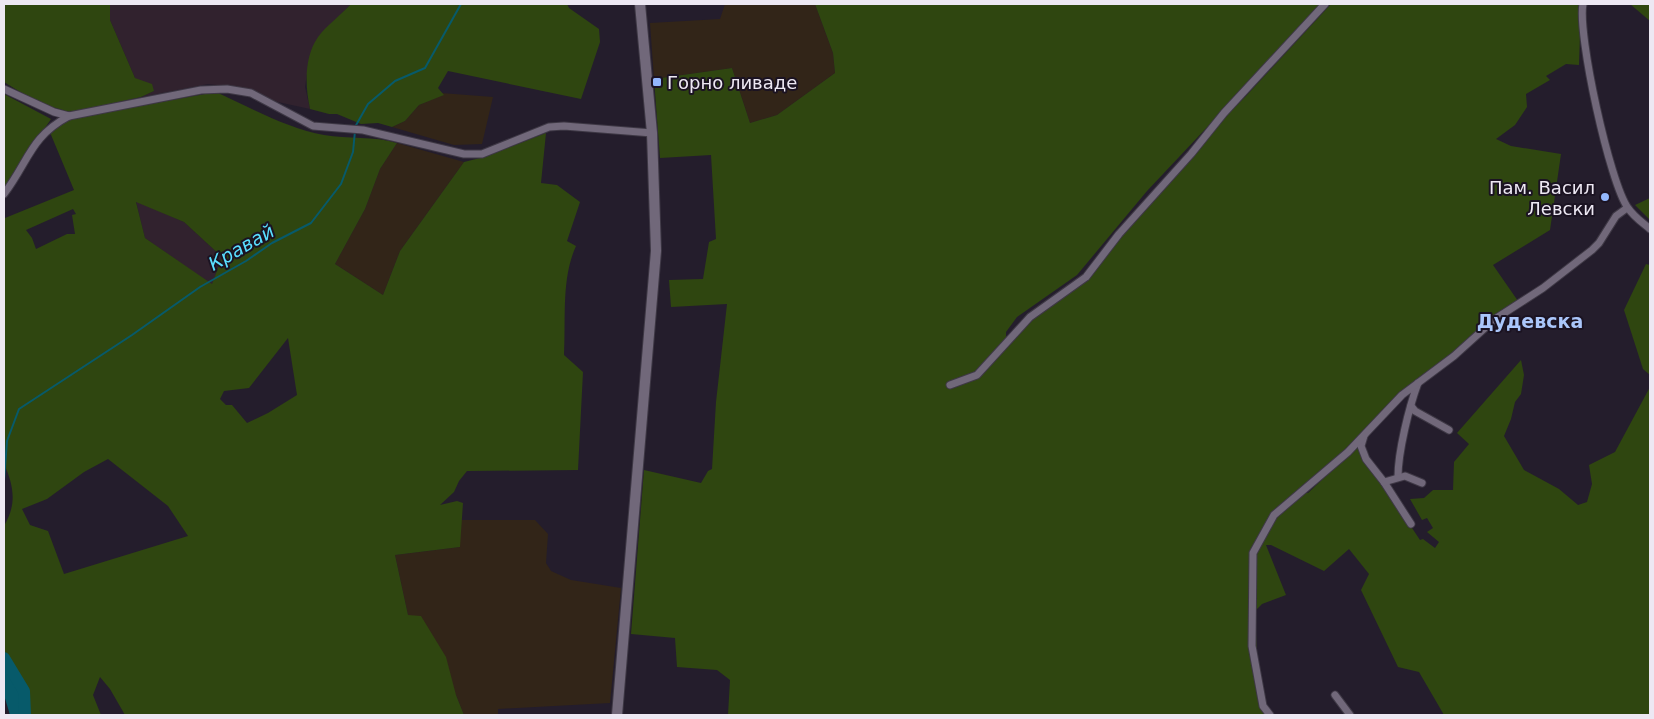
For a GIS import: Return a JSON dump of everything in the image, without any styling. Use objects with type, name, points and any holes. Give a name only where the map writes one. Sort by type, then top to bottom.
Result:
[{"type":"street","points":[[617,715],[656,251],[652,133],[640,4]]},
{"type":"street","points":[[950,385],[976,375],[1030,317],[1086,276],[1129,222],[1191,154],[1224,113],[1325,4]]},
{"type":"street","points":[[1583,4],[1582,28],[1600,121],[1627,208],[1650,229]]},
{"type":"street","points":[[4,89],[54,112],[69,116]]},
{"type":"street","points":[[4,194],[39,137],[51,125],[69,116],[201,90],[227,89],[251,93],[313,126],[363,130],[464,154],[482,154],[549,128],[564,126],[652,133]]},
{"type":"street","points":[[1270,715],[1263,706],[1252,646],[1253,553],[1274,515],[1312,484],[1364,436],[1402,395],[1454,356],[1495,319],[1543,288],[1580,257],[1592,250],[1600,243],[1616,216],[1627,208]]},
{"type":"street","points":[[1398,476],[1398,461],[1418,383]]},
{"type":"street","points":[[1411,406],[1415,411],[1449,430]]},
{"type":"street","points":[[1364,436],[1361,446],[1366,459],[1384,482],[1411,524]]},
{"type":"street","points":[[1384,482],[1398,476],[1405,476],[1422,483]]},
{"type":"street","points":[[1335,695],[1350,715]]},
{"type":"shaded area","points":[[110,4],[351,4],[318,38],[309,61],[305,87],[310,109],[278,102],[246,89],[208,84],[141,97],[154,91],[135,78],[110,20]]},
{"type":"shaded area","points":[[725,4],[815,4],[833,53],[835,73],[777,115],[750,123],[732,68],[654,79],[650,23],[720,19]]},
{"type":"shaded area","points":[[441,93],[493,97],[482,144],[454,145],[392,127],[405,121],[419,105],[443,95]]},
{"type":"shaded area","points":[[397,143],[464,162],[400,251],[383,295],[335,264],[365,209],[380,169]]},
{"type":"shaded area","points":[[136,201],[184,222],[222,257],[212,285],[145,238]]},
{"type":"shaded area","points":[[460,520],[535,520],[548,534],[546,563],[551,571],[571,580],[621,588],[610,703],[498,709],[498,715],[464,715],[456,695],[408,615],[395,555],[460,547]]},
{"type":"green space","points":[[4,4],[110,4],[110,20],[135,78],[152,84],[154,91],[141,97],[68,113],[46,105],[19,91],[4,82]]},
{"type":"green space","points":[[351,4],[567,4],[569,8],[599,29],[600,42],[581,99],[448,71],[438,88],[444,95],[419,105],[405,121],[392,127],[378,123],[361,124],[337,114],[310,109],[307,91],[308,63],[313,45],[318,37]]},
{"type":"green space","points":[[815,4],[1323,4],[1147,191],[1077,275],[1017,317],[1006,332],[1008,337],[1027,314],[1083,275],[1207,135],[1246,96],[1331,4],[1581,4],[1579,65],[1566,64],[1546,76],[1550,80],[1526,94],[1527,107],[1515,125],[1496,139],[1511,146],[1561,154],[1550,230],[1493,265],[1518,301],[1410,388],[1304,493],[1308,493],[1361,443],[1386,489],[1420,540],[1423,539],[1435,548],[1439,542],[1427,532],[1433,528],[1427,518],[1422,520],[1410,499],[1424,498],[1433,490],[1453,490],[1454,462],[1469,444],[1457,433],[1521,360],[1524,375],[1521,394],[1515,402],[1504,436],[1524,470],[1559,489],[1578,505],[1587,502],[1592,484],[1589,465],[1615,452],[1650,387],[1650,715],[1444,715],[1419,672],[1398,667],[1361,590],[1369,574],[1349,549],[1324,571],[1271,545],[1266,545],[1286,595],[1262,604],[1255,611],[1259,696],[1273,715],[728,715],[730,680],[717,670],[677,667],[675,638],[631,634],[644,470],[701,483],[708,471],[712,469],[716,402],[727,304],[671,307],[669,280],[703,279],[709,242],[716,239],[711,155],[660,158],[654,79],[732,68],[750,123],[777,115],[835,73],[833,53]]},
{"type":"green space","points":[[1630,4],[1650,4],[1650,21]]},
{"type":"green space","points":[[216,92],[269,117],[310,132],[333,136],[379,139],[397,143],[380,169],[365,209],[335,264],[383,295],[400,251],[464,162],[484,157],[546,133],[541,183],[557,185],[580,202],[567,241],[576,246],[571,259],[566,285],[564,355],[583,372],[578,470],[467,471],[459,481],[454,492],[440,505],[457,501],[463,503],[460,547],[395,555],[408,615],[421,616],[446,657],[456,695],[464,715],[125,715],[110,689],[100,677],[93,695],[101,715],[30,715],[14,669],[4,651],[4,526],[11,510],[13,495],[4,464],[4,217],[74,190],[49,130],[68,119]],"holes":[[[136,202],[184,222],[222,257],[212,284],[145,238]],[[73,209],[76,214],[72,215],[75,234],[67,234],[36,249],[32,238],[26,230]],[[288,338],[297,395],[268,413],[247,423],[232,405],[226,405],[220,399],[224,391],[249,388]],[[108,459],[168,506],[188,536],[64,574],[48,531],[30,525],[22,509],[47,499],[84,472]]]},
{"type":"green space","points":[[4,94],[51,119],[4,189]]},
{"type":"green space","points":[[1650,198],[1650,220],[1635,205]]},
{"type":"green space","points":[[1646,264],[1650,265],[1650,375],[1643,369],[1624,310]]},
{"type":"water","points":[[4,651],[14,669],[30,715],[10,715],[4,695]]},
{"type":"waterway","name":"Кравай","points":[[355,127],[368,104],[395,81],[425,68],[461,4]]},
{"type":"waterway","name":"Кравай","points":[[4,481],[7,441],[19,409],[132,335],[200,287],[246,261],[272,243],[311,223],[341,184],[353,152],[355,131]]},
{"type":"waterway","points":[[4,658],[24,691],[25,715]]},
{"type":"place","name":"Горно ливаде","points":[[657,82]]},
{"type":"place","name":"Пам. Васил Левски","points":[[1605,197]]},
{"type":"district","name":"Дудевска","points":[[1530,321]]}]
